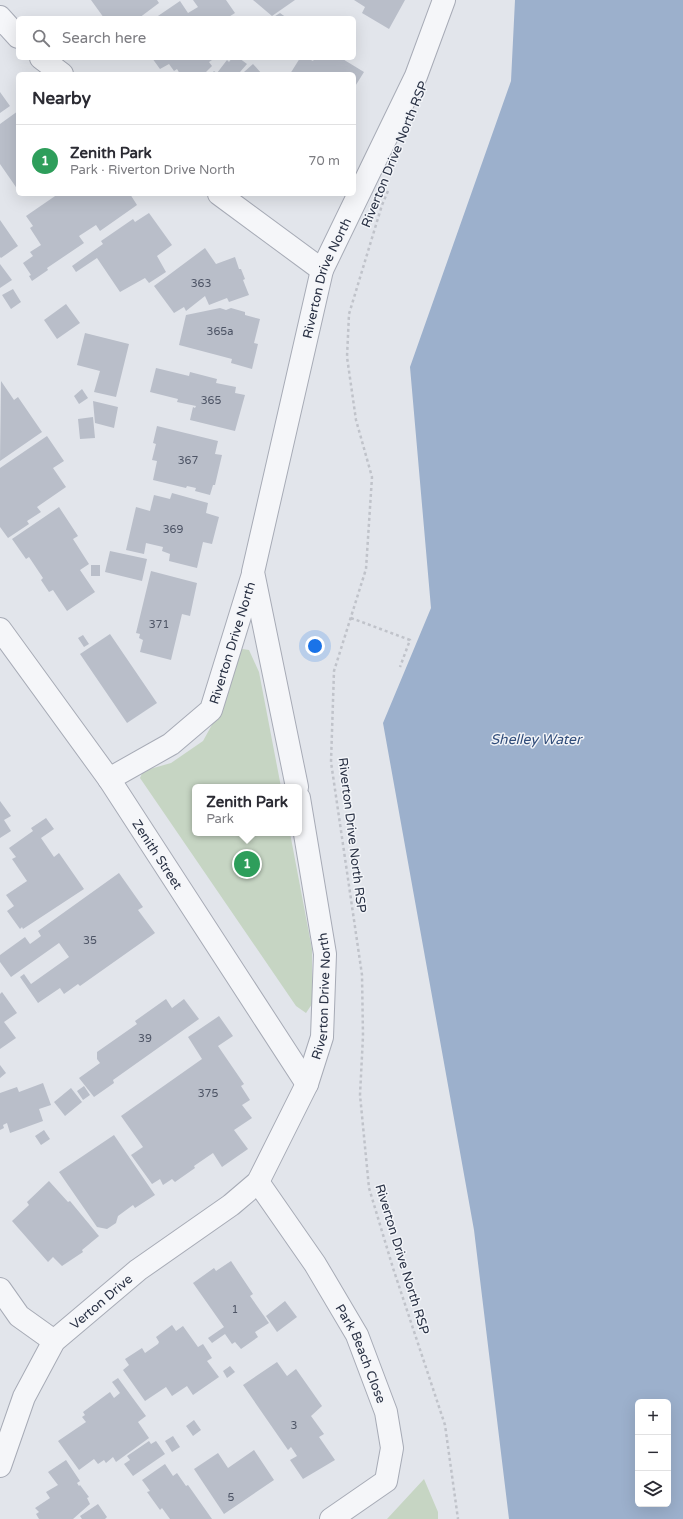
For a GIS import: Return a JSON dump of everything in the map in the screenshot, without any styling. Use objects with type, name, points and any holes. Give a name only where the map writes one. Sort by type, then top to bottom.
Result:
[{"type":"street","name":"Riverton Drive North","points":[[109,779],[171,744],[211,710],[254,572],[322,270],[416,76],[444,0]]},
{"type":"street","points":[[0,17],[16,35]]},
{"type":"street","points":[[44,60],[59,72]]},
{"type":"street","points":[[222,196],[322,270]]},
{"type":"street","name":"Riverton Drive North","points":[[254,572],[296,784]]},
{"type":"street","name":"Zenith Street","points":[[0,630],[109,779],[307,1084]]},
{"type":"street","name":"Riverton Drive North","points":[[258,1182],[307,1084],[322,1037],[325,954],[302,816]]},
{"type":"street","name":"Verton Drive","points":[[0,1466],[24,1397],[54,1341],[138,1270],[231,1205],[258,1182]]},
{"type":"street","name":"Park Beach Close","points":[[258,1182],[315,1264],[357,1335],[386,1412],[392,1448],[386,1481],[331,1519]]},
{"type":"street","points":[[0,1289],[19,1316],[54,1341]]},
{"type":"path","name":"Riverton Drive North RSP","points":[[388,190],[382,205],[349,314],[347,357],[356,420],[372,477],[366,569],[334,671],[331,762],[362,975],[363,1036],[360,1095],[369,1188],[393,1268],[445,1425],[458,1519]]},
{"type":"path","points":[[351,618],[410,640],[400,667]]},
{"type":"green space","points":[[236,648],[249,650],[259,672],[280,784],[192,784],[192,836],[291,836],[312,949],[312,1004],[306,1013],[296,1006],[140,778],[143,771],[171,763],[203,741],[224,703]]},
{"type":"green space","points":[[424,1479],[438,1512],[438,1519],[387,1519]]},
{"type":"water","name":"Shelley Water","points":[[515,0],[683,0],[683,1519],[509,1519],[474,1230],[383,723],[431,608],[410,367],[511,81]]},
{"type":"building","points":[[91,0],[157,0],[159,3],[142,16],[103,16]]},
{"type":"building","points":[[193,0],[226,0],[235,13],[230,16],[158,16],[180,1],[188,13],[198,7]]},
{"type":"building","points":[[253,0],[295,0],[272,16]]},
{"type":"building","points":[[354,0],[405,0],[389,29],[362,13],[365,7]]},
{"type":"building","points":[[280,13],[284,16],[275,16]]},
{"type":"building","points":[[153,60],[212,60],[209,62],[212,66],[206,72],[179,72],[177,69],[174,71],[169,64],[160,69]]},
{"type":"building","points":[[227,60],[229,62],[230,60],[242,60],[247,64],[240,72],[218,72]]},
{"type":"building","points":[[299,60],[344,60],[364,72],[356,85],[356,72],[291,72]]},
{"type":"building","points":[[253,64],[260,72],[244,72]]},
{"type":"building","points":[[0,92],[10,106],[0,113]]},
{"type":"building","points":[[16,112],[16,187],[0,164],[0,124]]},
{"type":"building","points":[[55,196],[131,196],[137,205],[100,231],[96,225],[79,236],[84,243],[47,268],[48,270],[32,281],[29,276],[31,275],[23,263],[33,256],[30,252],[41,245],[30,228],[33,226],[26,216]]},
{"type":"building","points":[[149,213],[172,245],[157,256],[166,272],[149,283],[145,278],[120,292],[97,258],[76,272],[72,266],[103,244],[101,241],[133,219],[135,222]]},
{"type":"building","points":[[0,220],[18,246],[1,258],[0,257]]},
{"type":"building","points":[[205,248],[216,264],[235,257],[239,269],[241,269],[245,279],[243,280],[249,295],[229,302],[227,298],[209,305],[205,296],[186,311],[184,307],[174,313],[154,286]]},
{"type":"building","points":[[0,264],[12,280],[0,288]]},
{"type":"building","points":[[13,289],[21,302],[11,309],[2,295]]},
{"type":"building","points":[[66,304],[80,323],[57,339],[44,320]]},
{"type":"building","points":[[220,308],[226,310],[231,308],[245,312],[245,315],[260,319],[254,343],[258,344],[252,369],[231,363],[232,359],[179,345],[186,315]]},
{"type":"building","points":[[85,333],[129,344],[116,397],[94,392],[100,371],[77,365]]},
{"type":"building","points":[[156,368],[189,376],[190,372],[217,379],[216,383],[236,387],[235,393],[245,395],[235,431],[190,420],[193,407],[195,408],[196,406],[177,402],[178,399],[150,392]]},
{"type":"building","points":[[1,381],[14,400],[18,397],[42,432],[0,461]]},
{"type":"building","points":[[82,389],[88,398],[79,404],[74,396]]},
{"type":"building","points":[[93,401],[118,407],[114,428],[95,423]]},
{"type":"building","points":[[93,417],[95,438],[80,439],[78,419]]},
{"type":"building","points":[[157,426],[218,441],[215,454],[222,455],[215,485],[213,485],[210,495],[195,491],[196,488],[187,486],[186,488],[153,480],[157,461],[152,460],[156,444],[153,443]]},
{"type":"building","points":[[47,436],[64,461],[53,468],[66,487],[37,507],[41,512],[27,521],[29,524],[8,538],[0,527],[0,468]]},
{"type":"building","points":[[172,493],[208,503],[206,513],[219,517],[212,544],[203,542],[197,568],[169,561],[170,554],[162,551],[163,547],[146,543],[144,554],[126,550],[136,507],[150,511],[154,495],[170,499]]},
{"type":"building","points":[[59,507],[78,536],[73,539],[89,564],[80,570],[95,592],[67,611],[53,590],[49,592],[41,580],[43,578],[29,557],[26,559],[12,539]]},
{"type":"building","points":[[110,551],[147,559],[142,581],[105,572]]},
{"type":"building","points":[[91,565],[100,565],[100,576],[91,576]]},
{"type":"building","points":[[151,571],[197,583],[190,616],[182,614],[171,660],[140,652],[143,640],[139,638],[140,634],[136,633]]},
{"type":"building","points":[[110,634],[157,703],[127,723],[80,654]]},
{"type":"building","points":[[83,635],[89,644],[84,647],[78,638]]},
{"type":"building","points":[[0,801],[11,816],[4,820],[11,831],[0,838]]},
{"type":"building","points":[[46,818],[54,829],[41,838],[54,857],[59,853],[84,889],[23,929],[22,927],[20,929],[7,911],[14,906],[6,895],[27,881],[12,859],[16,857],[9,848],[33,831],[31,828]]},
{"type":"building","points":[[119,873],[143,907],[138,910],[155,933],[80,986],[78,984],[64,994],[60,988],[38,1003],[20,977],[24,974],[31,984],[69,957],[59,943],[11,977],[0,962],[0,955],[25,937],[30,944],[41,936],[38,931]]},
{"type":"building","points":[[2,992],[17,1013],[4,1022],[16,1038],[0,1049],[0,994]]},
{"type":"building","points":[[166,999],[172,1008],[184,999],[199,1019],[113,1080],[114,1083],[94,1097],[79,1078],[100,1063],[97,1059],[97,1052],[137,1024],[135,1021]]},
{"type":"building","points":[[219,1016],[233,1036],[218,1046],[244,1084],[241,1086],[250,1100],[242,1105],[252,1118],[234,1130],[248,1149],[222,1167],[213,1153],[175,1182],[172,1179],[163,1185],[160,1179],[152,1184],[131,1155],[143,1147],[121,1116],[202,1059],[188,1037]]},
{"type":"building","points":[[0,1065],[6,1073],[0,1078]]},
{"type":"building","points":[[43,1083],[51,1105],[39,1109],[43,1121],[10,1133],[7,1123],[3,1125],[4,1128],[0,1130],[0,1093],[17,1087],[19,1092]]},
{"type":"building","points":[[84,1086],[90,1095],[83,1100],[77,1091]]},
{"type":"building","points":[[71,1088],[82,1102],[65,1116],[54,1102]]},
{"type":"building","points":[[44,1130],[50,1139],[41,1145],[35,1136]]},
{"type":"building","points":[[114,1135],[155,1195],[135,1208],[133,1205],[118,1216],[116,1223],[107,1229],[97,1227],[59,1172]]},
{"type":"building","points":[[49,1181],[68,1202],[70,1201],[99,1236],[82,1250],[83,1252],[62,1266],[53,1257],[48,1262],[12,1221],[29,1205],[27,1202]]},
{"type":"building","points":[[231,1261],[253,1294],[250,1296],[269,1323],[255,1332],[258,1337],[241,1349],[235,1342],[232,1344],[225,1334],[212,1343],[208,1338],[224,1327],[193,1283],[214,1268],[216,1271]]},
{"type":"building","points":[[285,1301],[297,1317],[277,1332],[266,1316]]},
{"type":"building","points":[[172,1325],[176,1331],[183,1326],[198,1347],[203,1344],[212,1358],[207,1361],[219,1377],[193,1395],[187,1386],[172,1396],[166,1387],[145,1401],[123,1370],[129,1365],[125,1359],[142,1348],[145,1353],[158,1344],[159,1342],[156,1337]]},
{"type":"building","points":[[277,1362],[287,1376],[296,1369],[322,1406],[311,1416],[324,1434],[319,1437],[335,1460],[303,1479],[290,1460],[297,1456],[291,1447],[288,1450],[243,1385]]},
{"type":"building","points":[[230,1366],[235,1372],[227,1378],[223,1371]]},
{"type":"building","points":[[118,1378],[146,1416],[138,1422],[149,1438],[116,1462],[113,1457],[106,1463],[104,1460],[98,1464],[94,1459],[79,1470],[58,1441],[86,1422],[82,1417],[85,1415],[83,1412],[110,1392],[114,1398],[120,1393],[112,1382]]},
{"type":"building","points":[[194,1420],[201,1430],[193,1436],[186,1426]]},
{"type":"building","points":[[173,1436],[180,1447],[172,1452],[165,1441]]},
{"type":"building","points":[[149,1441],[151,1444],[156,1441],[165,1454],[133,1476],[124,1464],[130,1460],[127,1456]]},
{"type":"building","points":[[254,1450],[274,1480],[224,1514],[194,1469],[218,1453],[228,1468]]},
{"type":"building","points":[[66,1460],[80,1481],[77,1483],[89,1497],[87,1498],[90,1504],[73,1519],[39,1519],[36,1514],[39,1512],[35,1508],[50,1498],[46,1492],[58,1485],[48,1472]]},
{"type":"building","points":[[165,1464],[173,1476],[177,1473],[186,1486],[188,1485],[212,1519],[170,1519],[162,1508],[160,1510],[147,1492],[150,1491],[142,1480]]},
{"type":"building","points":[[98,1504],[107,1517],[105,1519],[82,1519],[80,1516]]},
{"type":"place","name":"Zenith Park","points":[[247,864]]}]
